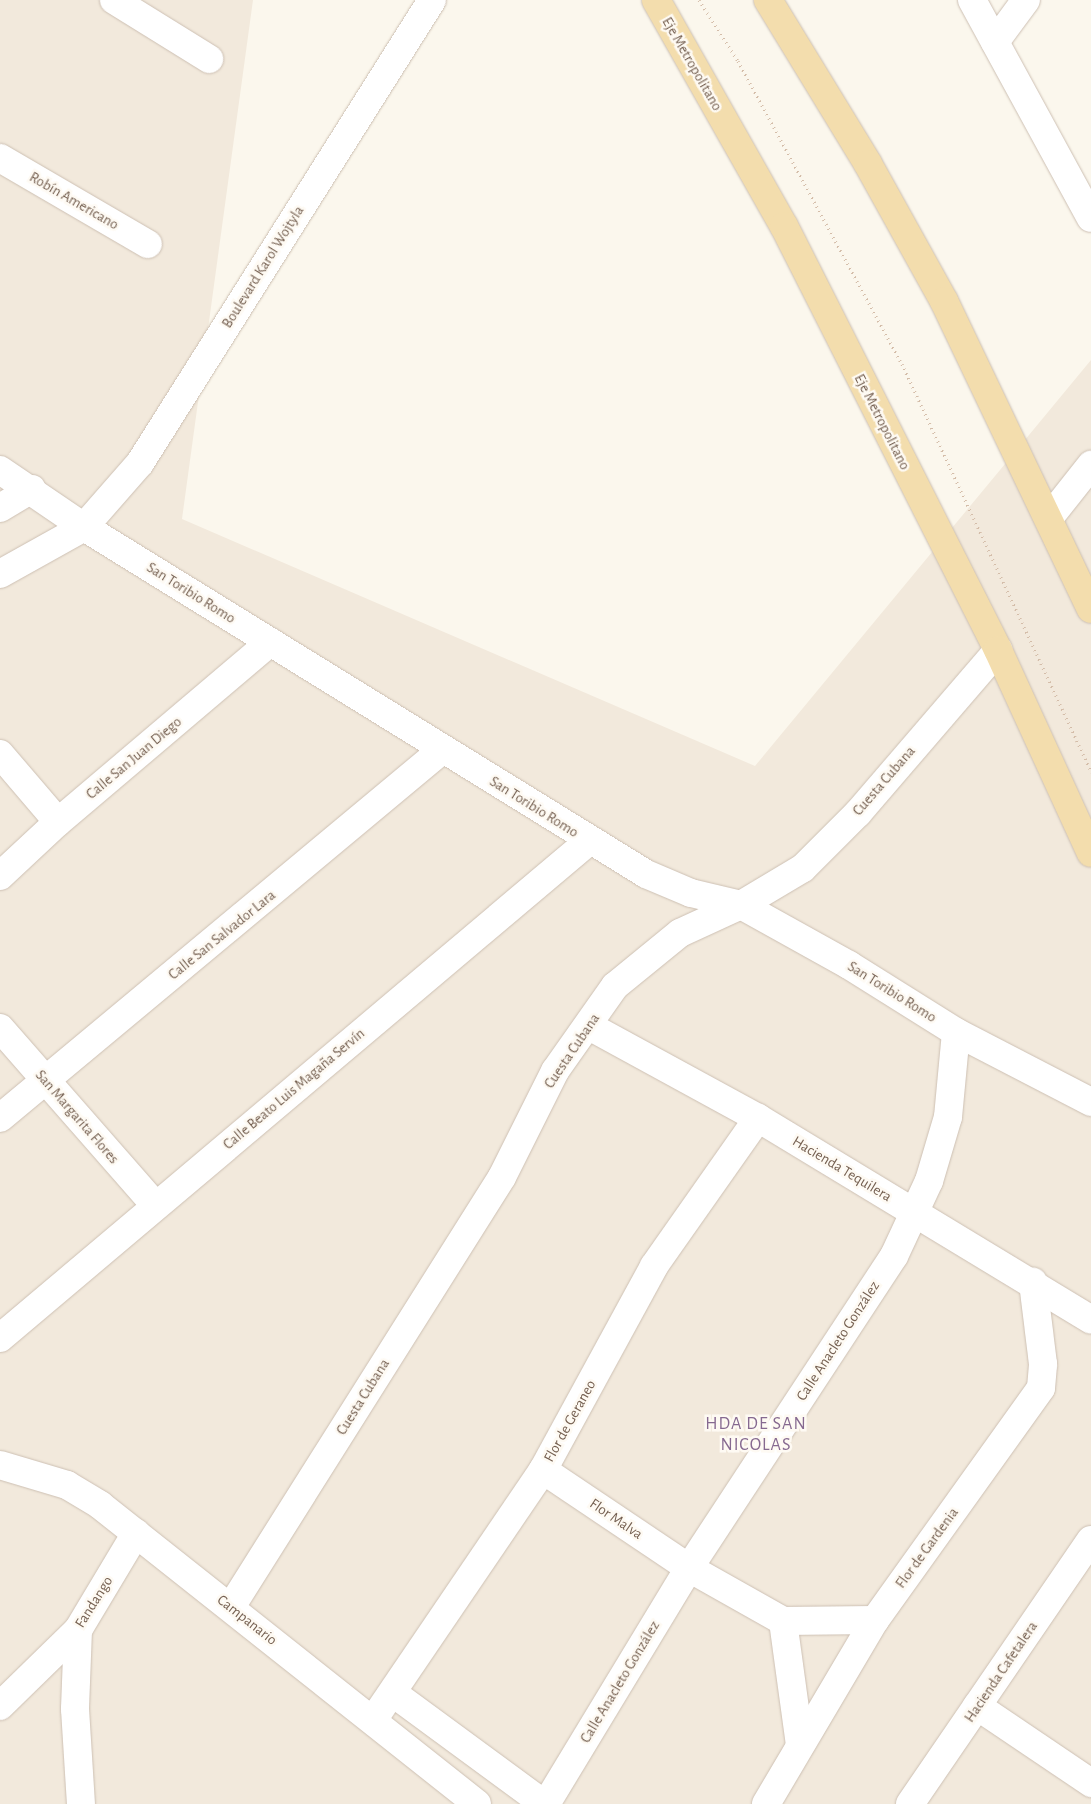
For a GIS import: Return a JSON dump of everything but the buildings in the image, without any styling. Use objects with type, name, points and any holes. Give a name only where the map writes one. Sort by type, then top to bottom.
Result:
[{"type":"main road","name":"Eje Metropolitano","points":[[656,0],[784,226],[998,650],[1091,852]]},
{"type":"main road","points":[[768,0],[868,164],[944,301],[1091,609]]},
{"type":"street","points":[[114,0],[209,59]]},
{"type":"street","name":"Boulevard Karol Wojtyla","points":[[0,574],[84,527],[140,463],[432,0]]},
{"type":"street","points":[[972,0],[1091,218]]},
{"type":"street","points":[[995,42],[1026,0]]},
{"type":"street","name":"Robín Americano","points":[[0,158],[148,244]]},
{"type":"street","points":[[1049,518],[1091,465]]},
{"type":"street","name":"San Toribio Romo","points":[[0,470],[32,489],[84,527],[589,841],[646,874],[691,893],[741,906],[849,965],[956,1032],[1091,1102]]},
{"type":"street","points":[[0,508],[32,489]]},
{"type":"street","name":"Calle San Juan Diego","points":[[0,876],[58,822],[270,642]]},
{"type":"street","name":"Cuesta Cubana","points":[[231,1607],[502,1177],[555,1072],[615,986],[680,933],[741,906],[803,868],[858,812],[998,650]]},
{"type":"street","name":"Calle San Salvador Lara","points":[[0,1118],[330,846],[442,750]]},
{"type":"street","points":[[0,754],[58,822]]},
{"type":"street","name":"Calle Beato Luis Magaña Servín","points":[[0,1338],[589,841]]},
{"type":"street","name":"Hacienda Tequilera","points":[[588,1026],[758,1118],[916,1214],[1033,1282],[1091,1320]]},
{"type":"street","name":"San Margarita Flores","points":[[0,1028],[155,1206]]},
{"type":"street","name":"Calle Anacleto González","points":[[545,1804],[689,1568],[894,1256],[916,1214],[948,1117],[956,1032]]},
{"type":"street","name":"Flor de Geraneo","points":[[373,1720],[542,1470],[654,1266],[758,1118]]},
{"type":"street","name":"Flor de Gardenia","points":[[766,1804],[875,1620],[1041,1388],[1042,1364],[1033,1282]]},
{"type":"street","name":"Campanario","points":[[0,1465],[67,1485],[136,1533],[478,1804]]},
{"type":"street","name":"Flor Malva","points":[[542,1470],[689,1568],[783,1620]]},
{"type":"street","name":"Fandango","points":[[0,1706],[78,1630],[136,1533]]},
{"type":"street","name":"Hacienda Cafetalera","points":[[910,1804],[1091,1540]]},
{"type":"street","points":[[800,1745],[783,1620],[875,1620]]},
{"type":"street","points":[[78,1630],[75,1709],[81,1804]]},
{"type":"street","points":[[393,1693],[545,1804]]},
{"type":"street","points":[[977,1706],[1091,1783]]},
{"type":"path","points":[[699,0],[738,61],[902,364],[1091,772]]},
{"type":"shaded area","points":[[0,0],[253,0],[182,519],[755,766],[1091,360],[1091,1804],[0,1804]]},
{"type":"district","name":"HDA DE SAN NICOLAS","points":[[756,1435]]}]
